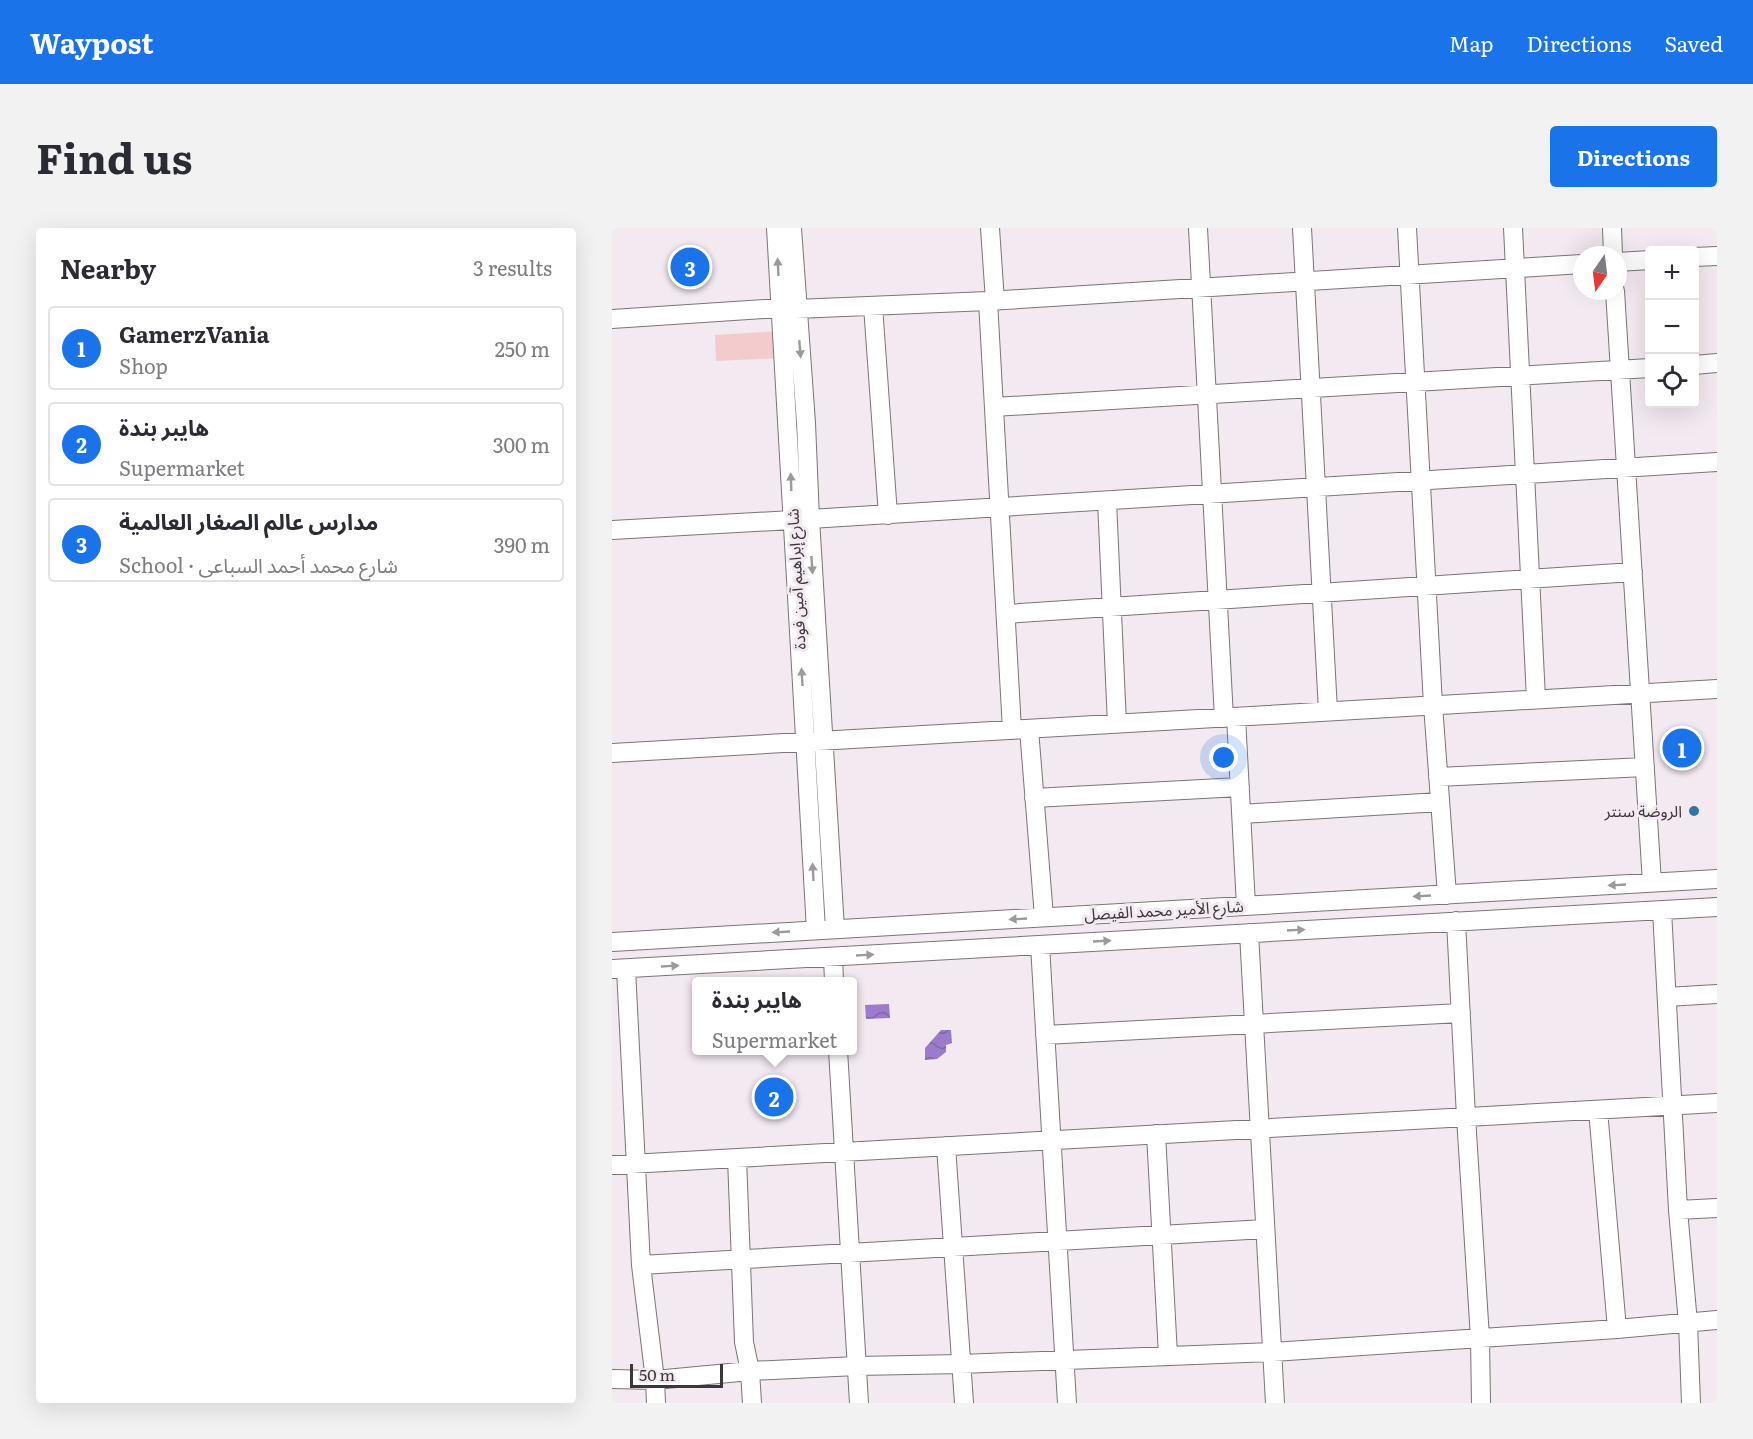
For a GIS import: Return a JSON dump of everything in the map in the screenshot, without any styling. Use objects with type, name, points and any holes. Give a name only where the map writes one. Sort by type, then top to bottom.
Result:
[{"type":"street","name":"شارع إبراهيم آمين فودة","points":[[776,228],[788,308],[797,424],[818,801],[835,929]]},
{"type":"street","name":"شارع إبراهيم آمين فودة","points":[[788,308],[792,228]]},
{"type":"street","points":[[990,228],[994,407],[1006,614],[1021,730],[1034,798],[1044,917]]},
{"type":"street","points":[[1197,228],[1218,600],[1240,788],[1246,906]]},
{"type":"street","points":[[1302,228],[1328,711]]},
{"type":"street","points":[[1407,228],[1433,705],[1447,895]]},
{"type":"street","points":[[1513,228],[1536,699]]},
{"type":"street","points":[[1612,228],[1613,246]]},
{"type":"street","points":[[1699,257],[1717,255]]},
{"type":"street","points":[[1627,261],[1645,260]]},
{"type":"street","points":[[612,320],[788,308],[992,301],[1573,265]]},
{"type":"street","points":[[1616,300],[1652,883]]},
{"type":"street","points":[[873,306],[888,514]]},
{"type":"street","points":[[1699,365],[1717,363]]},
{"type":"street","points":[[994,407],[1645,368]]},
{"type":"street","points":[[612,530],[1717,462]]},
{"type":"street","points":[[1107,501],[1118,724]]},
{"type":"street","points":[[1006,614],[1633,573]]},
{"type":"street","points":[[612,753],[1717,689]]},
{"type":"street","points":[[1438,777],[1645,767]]},
{"type":"street","points":[[1034,798],[1240,788]]},
{"type":"street","name":"شارع إبراهيم آمين فودة","points":[[816,930],[818,801]]},
{"type":"street","points":[[1241,814],[1440,802]]},
{"type":"street","name":"شارع الأمير محمد الفيصل","points":[[612,942],[1717,879]]},
{"type":"street","points":[[1332,901],[1333,928]]},
{"type":"street","name":"شارع الأمير محمد الفيصل","points":[[619,969],[1717,907]]},
{"type":"street","points":[[1662,910],[1691,1403]]},
{"type":"street","points":[[1456,921],[1480,1338],[1481,1403]]},
{"type":"street","points":[[1249,933],[1275,1403]]},
{"type":"street","points":[[720,936],[721,963]]},
{"type":"street","points":[[1040,945],[1067,1403]]},
{"type":"street","points":[[833,957],[834,977]]},
{"type":"street","points":[[619,969],[636,1164],[641,1265],[656,1380],[656,1403]]},
{"type":"street","points":[[1667,997],[1717,994]]},
{"type":"street","points":[[1044,1035],[1461,1013]]},
{"type":"street","points":[[838,1055],[859,1403]]},
{"type":"street","points":[[612,1165],[1717,1103]]},
{"type":"street","points":[[1598,1110],[1617,1329]]},
{"type":"street","points":[[1156,1134],[1168,1354]]},
{"type":"street","points":[[946,1146],[964,1403]]},
{"type":"street","points":[[737,1158],[744,1342],[750,1371],[752,1403]]},
{"type":"street","points":[[1678,1210],[1717,1208]]},
{"type":"street","points":[[641,1265],[1265,1229]]},
{"type":"street","points":[[612,1379],[656,1380],[750,1371],[857,1366],[1273,1352],[1717,1320]]},
{"type":"shaded area","points":[[780,331],[782,358],[716,361],[715,335]]},
{"type":"water","points":[[889,1004],[890,1018],[866,1019],[865,1005]]},
{"type":"water","points":[[941,1030],[951,1030],[952,1043],[946,1045],[946,1052],[937,1059],[925,1060],[925,1048]]},
{"type":"place","name":"مدارس عالم الصغار العالمية","points":[[690,267]]},
{"type":"place","name":"GamerzVania","points":[[1682,748]]},
{"type":"place","name":"الروضة سنتر","points":[[1694,811]]},
{"type":"place","name":"هايبر بندة","points":[[774,1097]]}]
